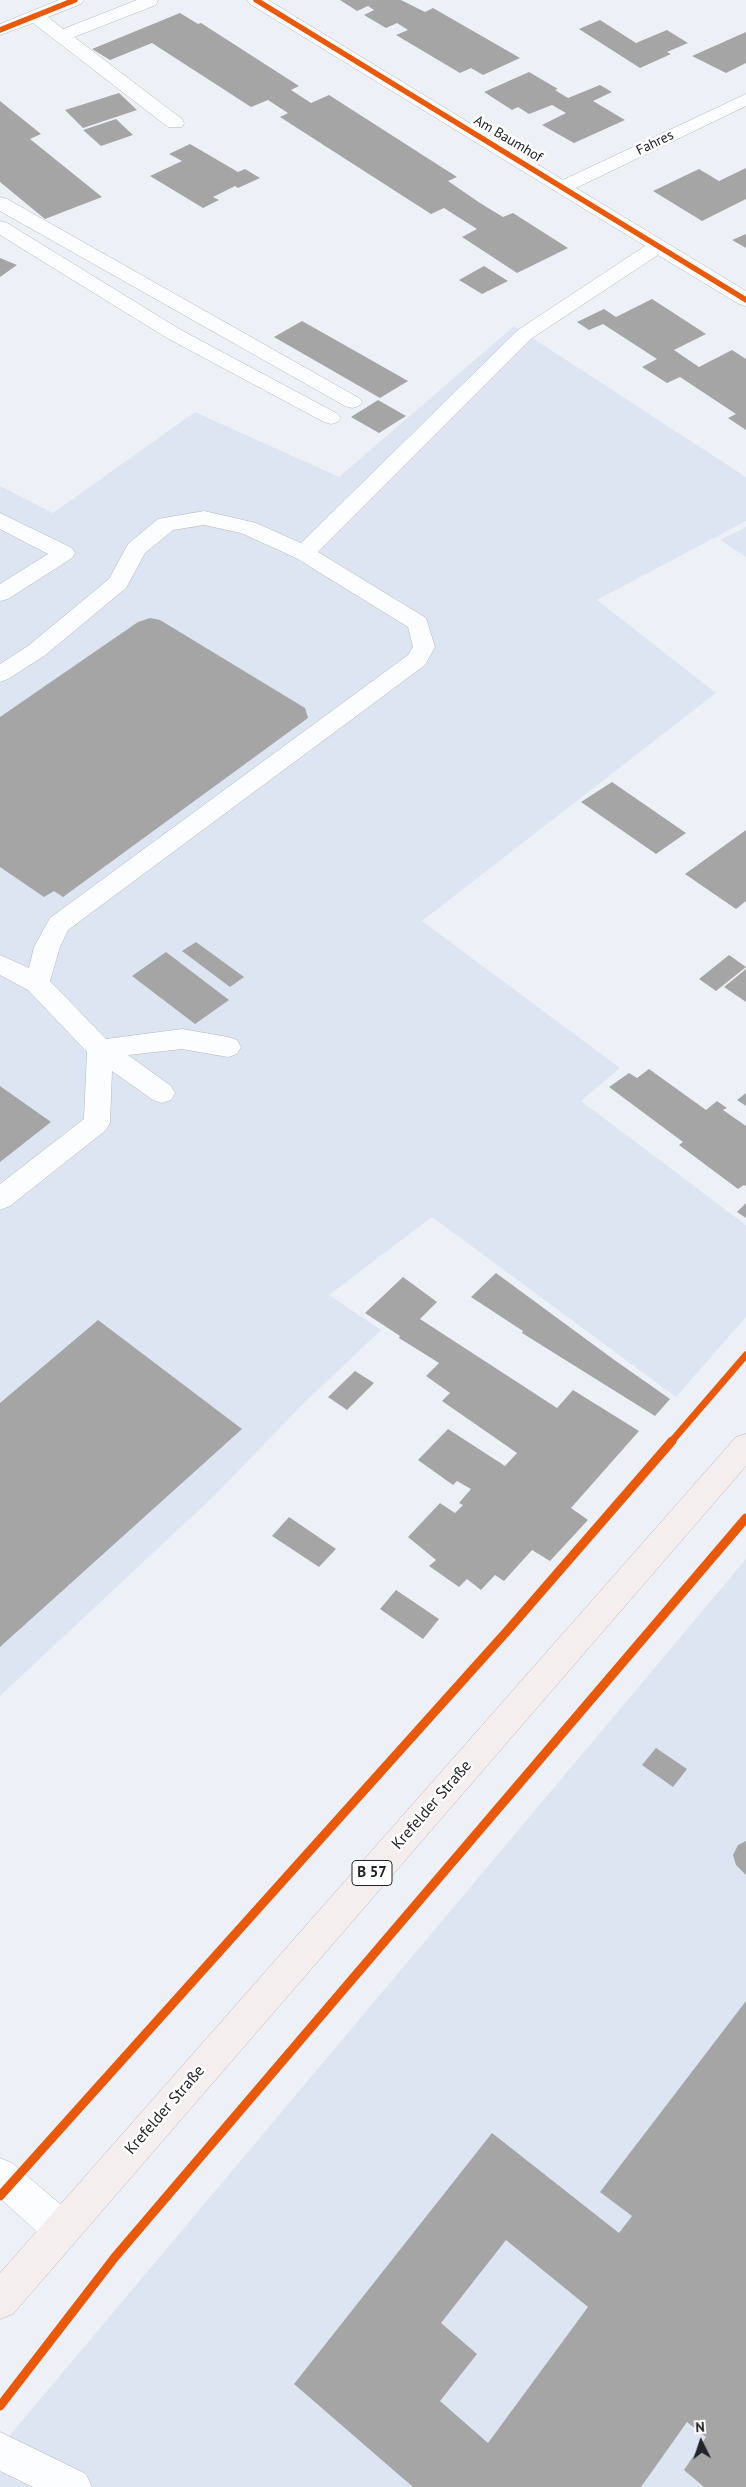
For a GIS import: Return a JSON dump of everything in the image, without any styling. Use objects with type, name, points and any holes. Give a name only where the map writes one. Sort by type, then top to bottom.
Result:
[{"type":"main road","name":"Krefelder Straße","points":[[0,2301],[746,1446]]},
{"type":"street","points":[[0,30],[75,0]]},
{"type":"street","points":[[60,36],[150,0]]},
{"type":"street","name":"Am Baumhof","points":[[256,0],[746,300]]},
{"type":"street","points":[[35,16],[175,123]]},
{"type":"street","name":"Fahres","points":[[563,187],[746,99]]},
{"type":"street","points":[[0,203],[352,402]]},
{"type":"street","points":[[0,227],[174,334],[331,418]]},
{"type":"street","points":[[304,553],[525,334],[658,246]]},
{"type":"street","points":[[0,674],[36,651],[118,583],[136,550],[166,524],[204,518],[248,528],[304,553],[418,623],[424,647],[417,660],[59,924],[47,947],[37,984]]},
{"type":"street","points":[[0,520],[64,553],[0,594]]},
{"type":"street","points":[[0,964],[37,984],[100,1049],[162,1093]]},
{"type":"street","points":[[100,1049],[182,1039],[228,1047]]},
{"type":"street","points":[[0,1199],[97,1123],[100,1049]]},
{"type":"street","points":[[0,2175],[61,2229]]},
{"type":"street","points":[[0,2452],[73,2487]]},
{"type":"shaded area","points":[[514,326],[746,477],[746,521],[597,600],[716,693],[422,921],[620,1068],[581,1101],[746,1225],[746,1317],[676,1397],[432,1217],[329,1295],[381,1330],[304,1403],[213,1497],[0,1696],[0,486],[53,513],[195,412],[339,477]]},
{"type":"shaded area","points":[[746,527],[746,557],[720,540]]},
{"type":"shaded area","points":[[746,1559],[746,2487],[0,2487],[0,2447]]},
{"type":"building","points":[[340,0],[401,0],[425,12],[433,8],[520,58],[483,75],[471,68],[460,73],[396,35],[408,30],[397,23],[386,28],[364,15],[374,10],[368,6],[357,11]]},
{"type":"building","points":[[180,13],[198,24],[201,23],[299,86],[291,90],[311,103],[329,95],[457,177],[448,181],[480,203],[503,217],[513,213],[568,248],[517,273],[462,237],[477,229],[444,208],[431,214],[280,117],[288,113],[268,100],[251,107],[152,43],[110,60],[92,49]]},
{"type":"building","points":[[600,20],[636,43],[667,30],[688,43],[667,52],[671,54],[640,68],[579,29]]},
{"type":"building","points":[[746,32],[746,63],[726,73],[692,56]]},
{"type":"building","points":[[529,72],[558,89],[555,90],[568,98],[600,85],[612,92],[593,101],[625,120],[574,143],[542,125],[566,113],[552,105],[529,114],[518,107],[512,110],[484,92]]},
{"type":"building","points":[[119,93],[137,110],[83,128],[65,110]]},
{"type":"building","points":[[0,101],[41,134],[30,139],[102,197],[45,219],[0,182]]},
{"type":"building","points":[[116,119],[133,135],[101,146],[83,130]]},
{"type":"building","points":[[190,144],[238,172],[245,169],[260,178],[238,188],[235,186],[213,197],[219,200],[203,208],[150,176],[182,161],[169,154]]},
{"type":"building","points":[[746,168],[746,199],[702,221],[653,191],[699,169],[719,181]]},
{"type":"building","points":[[746,234],[746,248],[732,240]]},
{"type":"building","points":[[0,258],[17,265],[0,277]]},
{"type":"building","points":[[484,266],[508,281],[482,294],[459,280]]},
{"type":"building","points":[[652,299],[706,334],[674,350],[699,367],[732,350],[746,359],[746,430],[728,418],[736,414],[680,377],[667,383],[642,367],[657,359],[603,324],[589,330],[577,322],[604,309],[616,317]]},
{"type":"building","points":[[302,321],[408,381],[380,398],[274,337]]},
{"type":"building","points":[[378,400],[406,416],[379,433],[351,417]]},
{"type":"building","points":[[150,618],[160,620],[305,708],[308,718],[63,897],[54,891],[44,897],[0,867],[0,717],[138,622]]},
{"type":"building","points":[[612,782],[686,833],[656,854],[581,802]]},
{"type":"building","points":[[746,830],[746,901],[736,909],[685,874]]},
{"type":"building","points":[[196,942],[244,977],[230,987],[182,951]]},
{"type":"building","points":[[166,952],[229,1000],[195,1024],[132,976]]},
{"type":"building","points":[[729,955],[746,967],[716,991],[699,979]]},
{"type":"building","points":[[746,969],[746,1002],[724,987]]},
{"type":"building","points":[[649,1069],[706,1110],[717,1101],[727,1108],[723,1110],[746,1126],[746,1186],[744,1185],[738,1189],[679,1145],[683,1142],[609,1087],[629,1073],[637,1078]]},
{"type":"building","points":[[0,1086],[51,1122],[0,1162]]},
{"type":"building","points":[[746,1093],[746,1106],[737,1100]]},
{"type":"building","points":[[746,1203],[746,1218],[737,1212]]},
{"type":"building","points":[[496,1273],[670,1399],[655,1416],[522,1333],[523,1331],[471,1297]]},
{"type":"building","points":[[403,1277],[437,1302],[420,1319],[557,1408],[573,1390],[639,1431],[571,1508],[588,1520],[550,1561],[532,1550],[504,1581],[495,1575],[481,1590],[467,1579],[459,1587],[429,1566],[436,1560],[408,1537],[440,1503],[455,1513],[463,1505],[459,1503],[471,1489],[457,1481],[453,1485],[418,1460],[448,1429],[505,1466],[517,1453],[442,1401],[450,1393],[426,1376],[439,1363],[399,1338],[400,1336],[365,1313]]},
{"type":"building","points":[[98,1320],[242,1429],[0,1647],[0,1403]]},
{"type":"building","points":[[355,1371],[374,1383],[347,1410],[328,1397]]},
{"type":"building","points":[[289,1517],[336,1549],[319,1567],[272,1536]]},
{"type":"building","points":[[396,1590],[439,1619],[423,1639],[380,1609]]},
{"type":"building","points":[[656,1748],[687,1769],[673,1787],[642,1765]]},
{"type":"building","points":[[746,1841],[746,1875],[736,1865],[733,1855],[738,1845]]},
{"type":"building","points":[[746,2001],[746,2487],[704,2487],[684,2470],[706,2437],[687,2422],[641,2487],[413,2487],[294,2384],[492,2133],[619,2233],[632,2216],[600,2192]],"holes":[[[506,2240],[588,2307],[488,2443],[440,2401],[477,2354],[441,2323]]]},
{"type":"cycle path","points":[[0,30],[75,0]]},
{"type":"cycle path","points":[[256,0],[746,300]]},
{"type":"cycle path","points":[[0,2196],[508,1630],[746,1355]]},
{"type":"cycle path","points":[[0,2406],[115,2257],[746,1518]]}]
